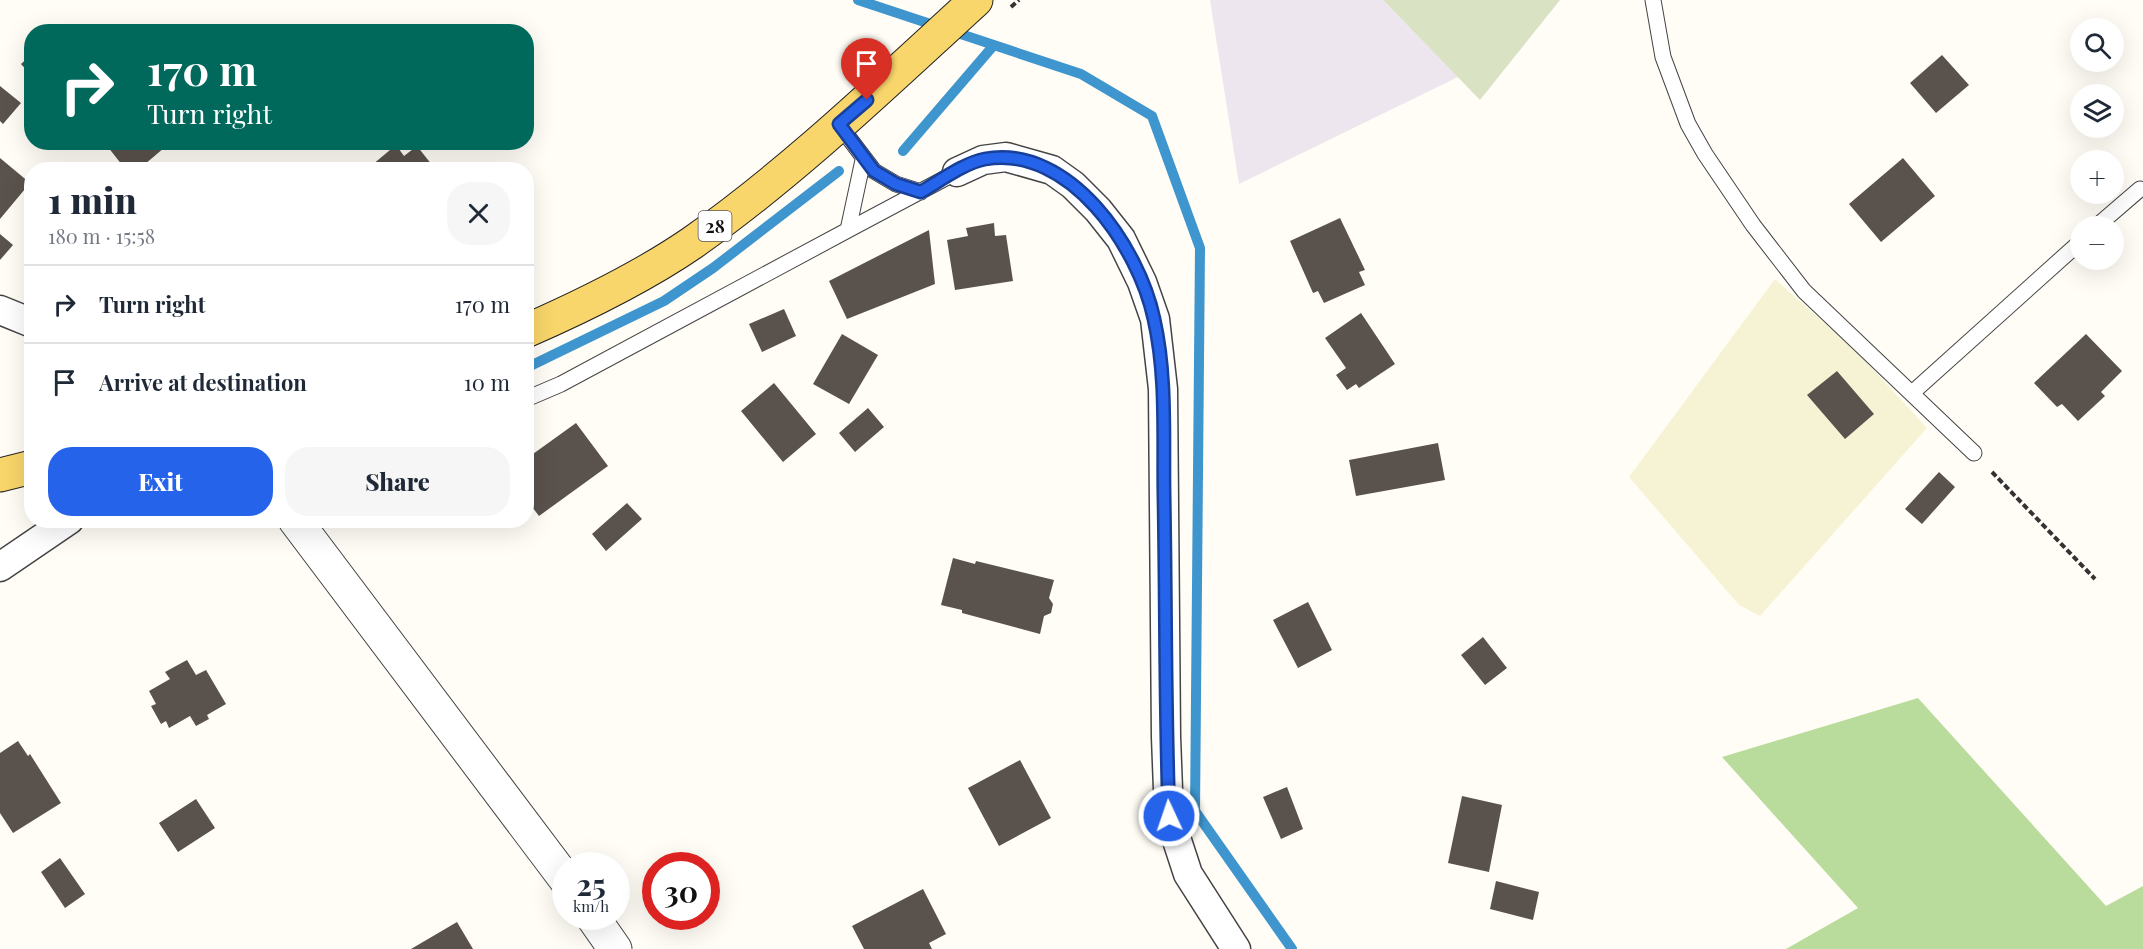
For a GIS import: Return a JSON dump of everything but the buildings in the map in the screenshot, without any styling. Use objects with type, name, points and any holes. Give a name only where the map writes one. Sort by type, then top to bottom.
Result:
[{"type":"main road","name":"28","points":[[534,326],[585,304],[689,244],[741,206],[839,124],[976,0]]},
{"type":"main road","points":[[0,475],[24,469]]},
{"type":"street","points":[[957,172],[983,160],[1006,157],[1052,170],[1073,185],[1098,210],[1121,239],[1142,282],[1155,319],[1163,389],[1166,737],[1169,816],[1188,874],[1236,949]]},
{"type":"street","points":[[0,310],[24,320]]},
{"type":"street","points":[[0,567],[57,528]]},
{"type":"street","points":[[301,528],[552,861]]},
{"type":"street","points":[[602,930],[615,949]]},
{"type":"lane","points":[[1653,0],[1663,57],[1673,89],[1694,134],[1726,187],[1804,291],[1974,453]]},
{"type":"lane","points":[[839,124],[858,147],[863,160],[886,179],[921,192]]},
{"type":"lane","points":[[848,230],[863,160]]},
{"type":"lane","points":[[534,395],[571,379],[957,172]]},
{"type":"lane","points":[[2109,216],[2140,189]]},
{"type":"lane","points":[[1912,393],[2070,251]]},
{"type":"path","points":[[1974,453],[2095,579]]},
{"type":"shaded area","points":[[1210,0],[1383,0],[1458,77],[1239,184]]},
{"type":"shaded area","points":[[1775,279],[1858,353],[1927,428],[1760,616],[1739,605],[1629,477]]},
{"type":"green space","points":[[1383,0],[1560,0],[1480,100]]},
{"type":"green space","points":[[1918,698],[2106,906],[2143,886],[2143,949],[1786,949],[1858,908],[1722,757]]},
{"type":"waterway","points":[[858,0],[1081,74],[1152,116],[1200,248],[1195,811],[1292,949]]},
{"type":"waterway","points":[[903,151],[994,45]]},
{"type":"waterway","points":[[534,364],[664,301],[713,268],[839,171]]},
{"type":"route","points":[[867,100],[839,124],[858,147],[863,160],[886,179],[921,192],[983,160],[1006,157],[1028,161],[1052,170],[1073,185],[1098,210],[1121,239],[1142,282],[1155,319],[1163,389],[1166,737],[1169,816]]}]
